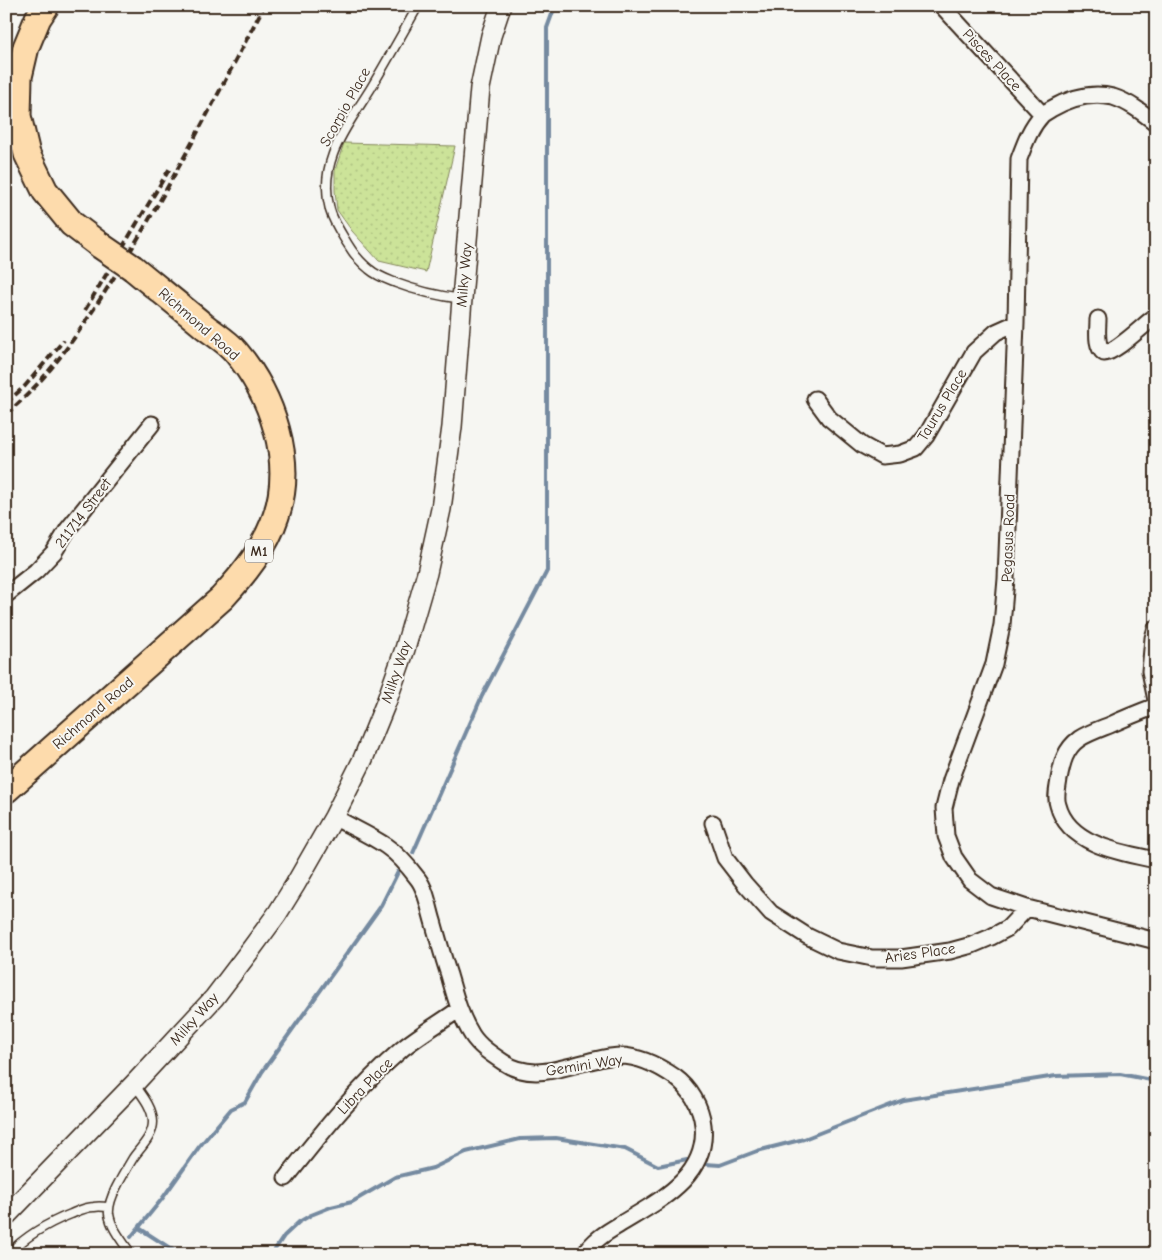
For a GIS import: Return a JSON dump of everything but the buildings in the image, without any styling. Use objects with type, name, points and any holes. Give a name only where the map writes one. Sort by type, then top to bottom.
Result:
[{"type":"highway","name":"Richmond Road","points":[[6,790],[222,598],[237,581],[257,555],[277,515],[282,490],[283,471],[278,430],[270,407],[255,378],[235,351],[133,268],[72,224],[46,191],[27,154],[18,116],[19,77],[26,47],[38,18],[46,6]]},
{"type":"street","name":"Milky Way","points":[[6,1216],[214,998],[252,948],[277,914],[334,817],[363,759],[388,700],[427,573],[441,509],[452,427],[480,88],[491,36],[501,6]]},
{"type":"street","name":"Pisces Place","points":[[942,6],[1042,114]]},
{"type":"street","name":"Pegasus Road","points":[[1156,123],[1134,106],[1114,98],[1098,95],[1081,96],[1062,103],[1042,114],[1027,135],[1019,159],[1016,323],[1006,580],[1002,625],[994,664],[951,780],[944,808],[946,836],[954,857],[970,880],[991,896],[1027,908],[1156,941]]},
{"type":"street","points":[[1098,319],[1099,346],[1101,351],[1108,353],[1156,316]]},
{"type":"street","name":"Taurus Place","points":[[815,399],[829,418],[862,445],[882,456],[900,454],[916,448],[926,436],[974,352],[996,332],[1016,323]]},
{"type":"street","name":"211714 Street","points":[[6,595],[36,571],[51,556],[68,529],[152,424]]},
{"type":"street","points":[[1156,628],[1153,638],[1154,650],[1150,671],[1156,700]]},
{"type":"street","points":[[1156,706],[1079,739],[1066,753],[1061,767],[1056,794],[1060,813],[1074,832],[1080,836],[1093,843],[1114,850],[1156,860]]},
{"type":"street","name":"Gemini Way","points":[[334,817],[387,846],[419,880],[428,902],[458,1010],[472,1036],[486,1051],[505,1064],[523,1071],[540,1072],[592,1060],[620,1056],[638,1059],[653,1064],[669,1073],[681,1082],[695,1100],[703,1124],[703,1139],[692,1170],[680,1185],[610,1230],[588,1248],[585,1254]]},
{"type":"street","name":"Aries Place","points":[[713,823],[726,858],[745,884],[771,913],[807,936],[838,951],[872,958],[901,958],[950,951],[992,937],[1008,928],[1027,908]]},
{"type":"street","name":"Libra Place","points":[[286,1178],[331,1121],[376,1072],[404,1048],[458,1010]]},
{"type":"lane","name":"Scorpio Place","points":[[418,6],[372,87],[336,144],[329,165],[327,194],[330,211],[341,233],[354,254],[369,270],[414,290],[443,297],[462,299]]},
{"type":"lane","points":[[131,1254],[112,1224],[109,1207],[120,1180],[152,1130],[153,1120],[150,1110],[134,1084]]},
{"type":"lane","points":[[8,1254],[15,1247],[56,1219],[84,1208],[109,1207]]},
{"type":"green space","points":[[344,143],[455,146],[426,272],[379,261],[352,231],[337,210],[335,170]]},
{"type":"waterway","points":[[413,853],[482,696],[547,571],[547,28],[555,6]]},
{"type":"waterway","points":[[131,1237],[162,1199],[199,1147],[231,1109],[245,1102],[262,1072],[381,906],[398,872]]},
{"type":"waterway","points":[[705,1164],[720,1165],[757,1151],[804,1139],[903,1100],[1056,1076],[1120,1074],[1156,1081]]},
{"type":"waterway","points":[[272,1254],[284,1236],[299,1222],[311,1215],[331,1207],[352,1202],[395,1177],[433,1168],[466,1152],[520,1139],[556,1138],[625,1149],[658,1166],[687,1160]]},
{"type":"waterway","points":[[139,1228],[179,1254]]},
{"type":"waterway","points":[[114,1254],[117,1251]]},
{"type":"railway","points":[[6,414],[23,399],[54,365],[106,290],[175,174],[264,6]]},
{"type":"railway","points":[[85,310],[170,168]]},
{"type":"railway","points":[[6,403],[25,386],[64,340]]}]
